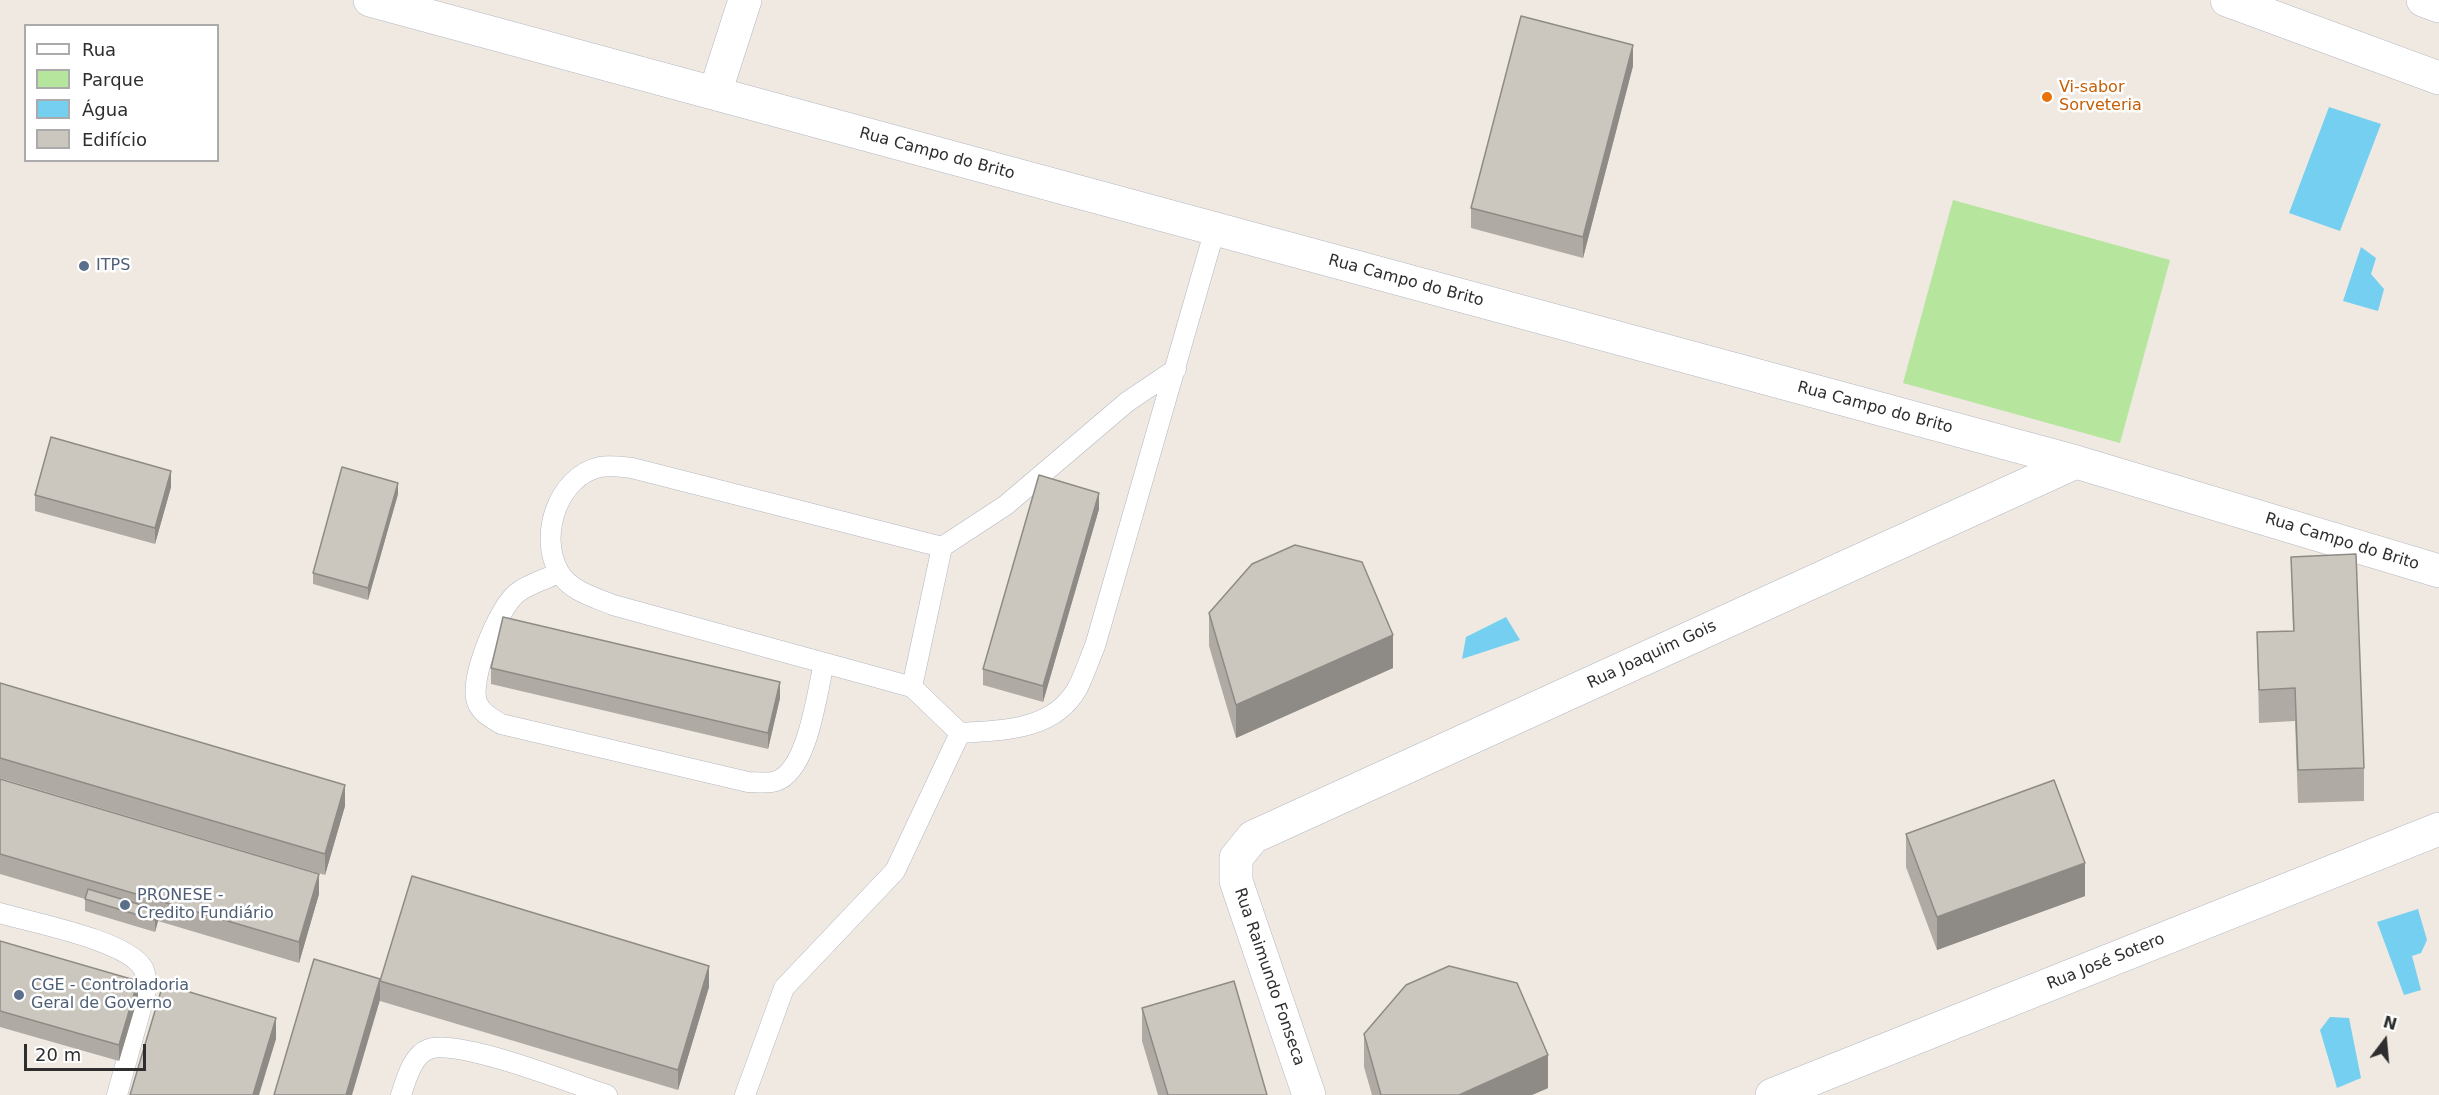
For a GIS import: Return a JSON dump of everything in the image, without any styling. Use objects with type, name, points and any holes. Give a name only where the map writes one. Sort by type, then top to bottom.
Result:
[{"type":"street","name":"Rua Campo do Brito","points":[[370,0],[2076,462],[2439,571]]},
{"type":"street","points":[[715,93],[744,0]]},
{"type":"street","points":[[2227,0],[2439,78]]},
{"type":"street","points":[[2423,0],[2439,6]]},
{"type":"street","name":"Rua Joaquim Gois","points":[[1236,858],[1253,837],[2076,462]]},
{"type":"street","name":"Rua José Sotero","points":[[1772,1095],[2439,829]]},
{"type":"street","name":"Rua Raimundo Fonseca","points":[[1236,858],[1236,881],[1310,1095]]},
{"type":"lane","points":[[942,548],[632,468],[600,467],[571,482],[553,516],[551,552],[559,573],[579,592],[613,605],[912,687],[960,733],[1004,729],[1042,722],[1062,708],[1077,689],[1095,646],[1215,229]]},
{"type":"lane","points":[[912,687],[942,548],[1006,505],[1127,402],[1176,369]]},
{"type":"lane","points":[[559,573],[519,592],[505,605],[489,636],[477,685],[477,702],[486,715],[501,724],[748,782],[777,781],[794,769],[803,751],[824,663]]},
{"type":"lane","points":[[745,1095],[784,987],[895,871],[960,733]]},
{"type":"lane","points":[[0,914],[109,944],[128,954],[144,969],[147,987],[117,1095]]},
{"type":"lane","points":[[400,1095],[413,1063],[428,1049],[447,1047],[472,1051],[607,1095]]},
{"type":"green space","points":[[1953,200],[2170,260],[2120,443],[1903,383]]},
{"type":"water","points":[[2329,107],[2381,124],[2340,231],[2289,213]]},
{"type":"water","points":[[2361,247],[2376,258],[2371,274],[2384,289],[2378,311],[2343,301]]},
{"type":"water","points":[[1506,617],[1520,640],[1462,659],[1466,637]]},
{"type":"water","points":[[2418,909],[2427,940],[2421,953],[2412,956],[2421,990],[2404,995],[2377,922]]},
{"type":"water","points":[[2330,1017],[2349,1018],[2361,1078],[2337,1088],[2320,1030]]},
{"type":"building","points":[[1521,16],[1633,45],[1583,237],[1471,208]]},
{"type":"building","points":[[51,437],[171,471],[155,528],[35,495]]},
{"type":"building","points":[[342,467],[398,483],[368,588],[313,573]]},
{"type":"building","points":[[1039,475],[1099,493],[1043,686],[983,669]]},
{"type":"building","points":[[1295,545],[1362,562],[1393,635],[1236,705],[1209,613],[1252,564]]},
{"type":"building","points":[[2356,554],[2364,768],[2298,770],[2295,688],[2259,690],[2257,632],[2294,631],[2291,557]]},
{"type":"building","points":[[503,617],[780,682],[768,733],[491,668]]},
{"type":"building","points":[[0,683],[345,785],[325,854],[0,758]]},
{"type":"building","points":[[0,779],[319,874],[299,942],[0,854]]},
{"type":"building","points":[[2054,780],[2085,863],[1937,917],[1906,834]]},
{"type":"building","points":[[412,876],[709,966],[678,1070],[380,981]]},
{"type":"building","points":[[88,889],[158,910],[155,920],[85,899]]},
{"type":"building","name":"CGE - Controladoria Geral de Governo","points":[[0,941],[138,981],[119,1045],[0,1011]]},
{"type":"building","points":[[314,959],[380,979],[346,1095],[274,1095]]},
{"type":"building","points":[[1449,966],[1517,983],[1548,1055],[1459,1095],[1381,1095],[1364,1034],[1406,985]]},
{"type":"building","points":[[1234,981],[1267,1095],[1168,1095],[1142,1008]]},
{"type":"building","points":[[163,984],[276,1018],[253,1095],[130,1095]]},
{"type":"place","name":"Vi-sabor Sorveteria","points":[[2047,97]]},
{"type":"place","name":"ITPS","points":[[84,266]]},
{"type":"place","name":"PRONESE - Credito Fundiário","points":[[125,905]]},
{"type":"place","name":"CGE - Controladoria Geral de Governo","points":[[19,995]]}]
